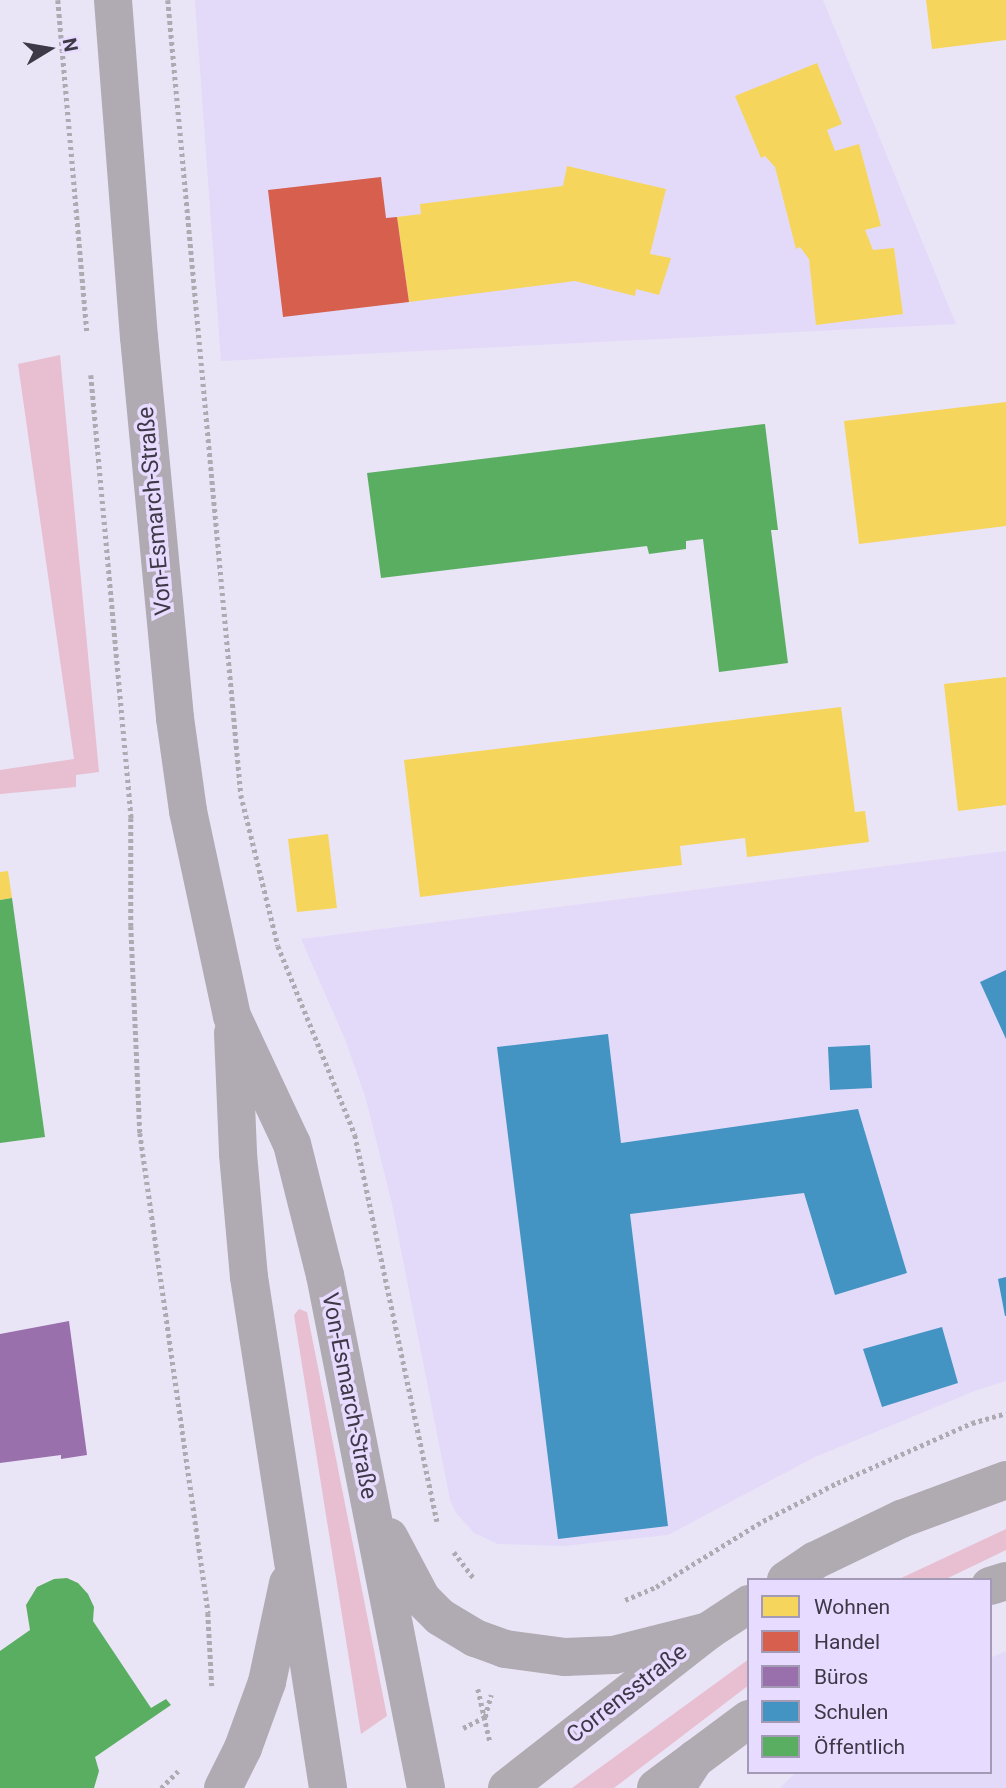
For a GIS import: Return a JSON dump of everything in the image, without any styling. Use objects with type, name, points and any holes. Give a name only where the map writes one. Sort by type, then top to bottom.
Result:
[{"type":"main road","name":"Von-Esmarch-Straße","points":[[113,0],[139,337],[175,718],[188,811],[232,1016],[238,1154],[249,1277],[328,1788]]},
{"type":"main road","name":"Von-Esmarch-Straße","points":[[232,1016],[292,1144],[325,1275],[426,1788]]},
{"type":"main road","points":[[370,1502],[422,1599],[440,1617],[482,1641],[528,1654],[590,1656],[614,1654],[708,1630]]},
{"type":"main road","points":[[223,1788],[243,1748],[267,1682],[292,1560]]},
{"type":"street","points":[[789,1578],[814,1561],[901,1519],[1006,1480]]},
{"type":"street","name":"Corrensstraße","points":[[500,1772],[747,1605]]},
{"type":"street","points":[[656,1788],[686,1773],[747,1721]]},
{"type":"path","points":[[58,0],[88,333]]},
{"type":"path","points":[[168,0],[241,795],[278,946],[355,1135],[439,1531]]},
{"type":"path","points":[[90,360],[131,818],[131,926],[140,1133],[208,1613],[213,1682],[210,1695]]},
{"type":"path","points":[[614,1605],[656,1587],[763,1521],[837,1483],[949,1432],[1006,1413]]},
{"type":"path","points":[[446,1541],[476,1581]]},
{"type":"path","points":[[485,1717],[500,1772]]},
{"type":"path","points":[[162,1788],[182,1766]]},
{"type":"shaded area","points":[[195,0],[823,0],[956,324],[221,361]]},
{"type":"shaded area","points":[[60,355],[99,772],[76,775],[76,787],[0,794],[0,770],[74,759],[18,364]]},
{"type":"shaded area","points":[[1006,851],[1006,1381],[977,1390],[815,1457],[668,1535],[563,1546],[498,1544],[474,1533],[456,1513],[450,1500],[392,1204],[366,1099],[345,1039],[301,939]]},
{"type":"shaded area","points":[[299,1309],[307,1312],[387,1716],[361,1734],[294,1315]]},
{"type":"shaded area","points":[[1006,1529],[1006,1550],[948,1578],[901,1578]]},
{"type":"shaded area","points":[[1006,1651],[1006,1788],[780,1788],[794,1774],[992,1774],[992,1657]]},
{"type":"shaded area","points":[[747,1660],[747,1687],[614,1788],[572,1788]]},
{"type":"building: Wohnen","points":[[926,0],[1006,0],[1006,40],[932,49]]},
{"type":"building: Wohnen","points":[[817,63],[842,124],[827,130],[835,151],[859,144],[881,226],[865,230],[873,250],[894,248],[903,314],[816,325],[809,259],[800,247],[796,249],[775,167],[765,156],[761,158],[735,96]]},
{"type":"building: Wohnen","points":[[567,166],[666,189],[650,254],[671,258],[659,295],[636,289],[635,296],[575,281],[409,302],[397,217],[421,214],[420,204],[563,186]]},
{"type":"building: Wohnen","points":[[1006,402],[1006,526],[859,544],[844,421]]},
{"type":"building: Wohnen","points":[[1006,677],[1006,805],[958,811],[944,684]]},
{"type":"building: Wohnen","points":[[841,707],[855,812],[865,811],[869,842],[747,857],[745,838],[680,846],[682,865],[420,897],[404,760]]},
{"type":"building: Wohnen","points":[[328,834],[337,908],[297,912],[288,839]]},
{"type":"building: Wohnen","points":[[8,871],[12,898],[0,900],[0,872]]},
{"type":"building: Handel","points":[[381,177],[386,218],[397,217],[409,302],[283,317],[268,190]]},
{"type":"building: Büros","points":[[69,1321],[87,1455],[61,1459],[61,1455],[0,1463],[0,1334]]},
{"type":"building: Schulen","points":[[1006,970],[1006,1039],[980,982]]},
{"type":"building: Schulen","points":[[608,1034],[621,1143],[858,1109],[907,1273],[835,1295],[804,1193],[630,1214],[668,1526],[558,1539],[497,1047]]},
{"type":"building: Schulen","points":[[870,1045],[872,1088],[830,1090],[828,1047]]},
{"type":"building: Schulen","points":[[1006,1277],[1006,1316],[1005,1316],[998,1279]]},
{"type":"building: Schulen","points":[[942,1327],[958,1383],[882,1407],[863,1349]]},
{"type":"building: Öffentlich","points":[[765,424],[778,530],[771,530],[788,663],[719,672],[703,539],[686,541],[686,549],[649,554],[647,546],[381,578],[367,473]]},
{"type":"building: Öffentlich","points":[[12,898],[45,1137],[0,1143],[0,900]]},
{"type":"building: Öffentlich","points":[[67,1578],[78,1583],[88,1594],[94,1607],[93,1621],[151,1708],[166,1699],[171,1705],[95,1757],[99,1771],[94,1788],[0,1788],[0,1651],[30,1630],[26,1605],[37,1587],[54,1579]]}]
